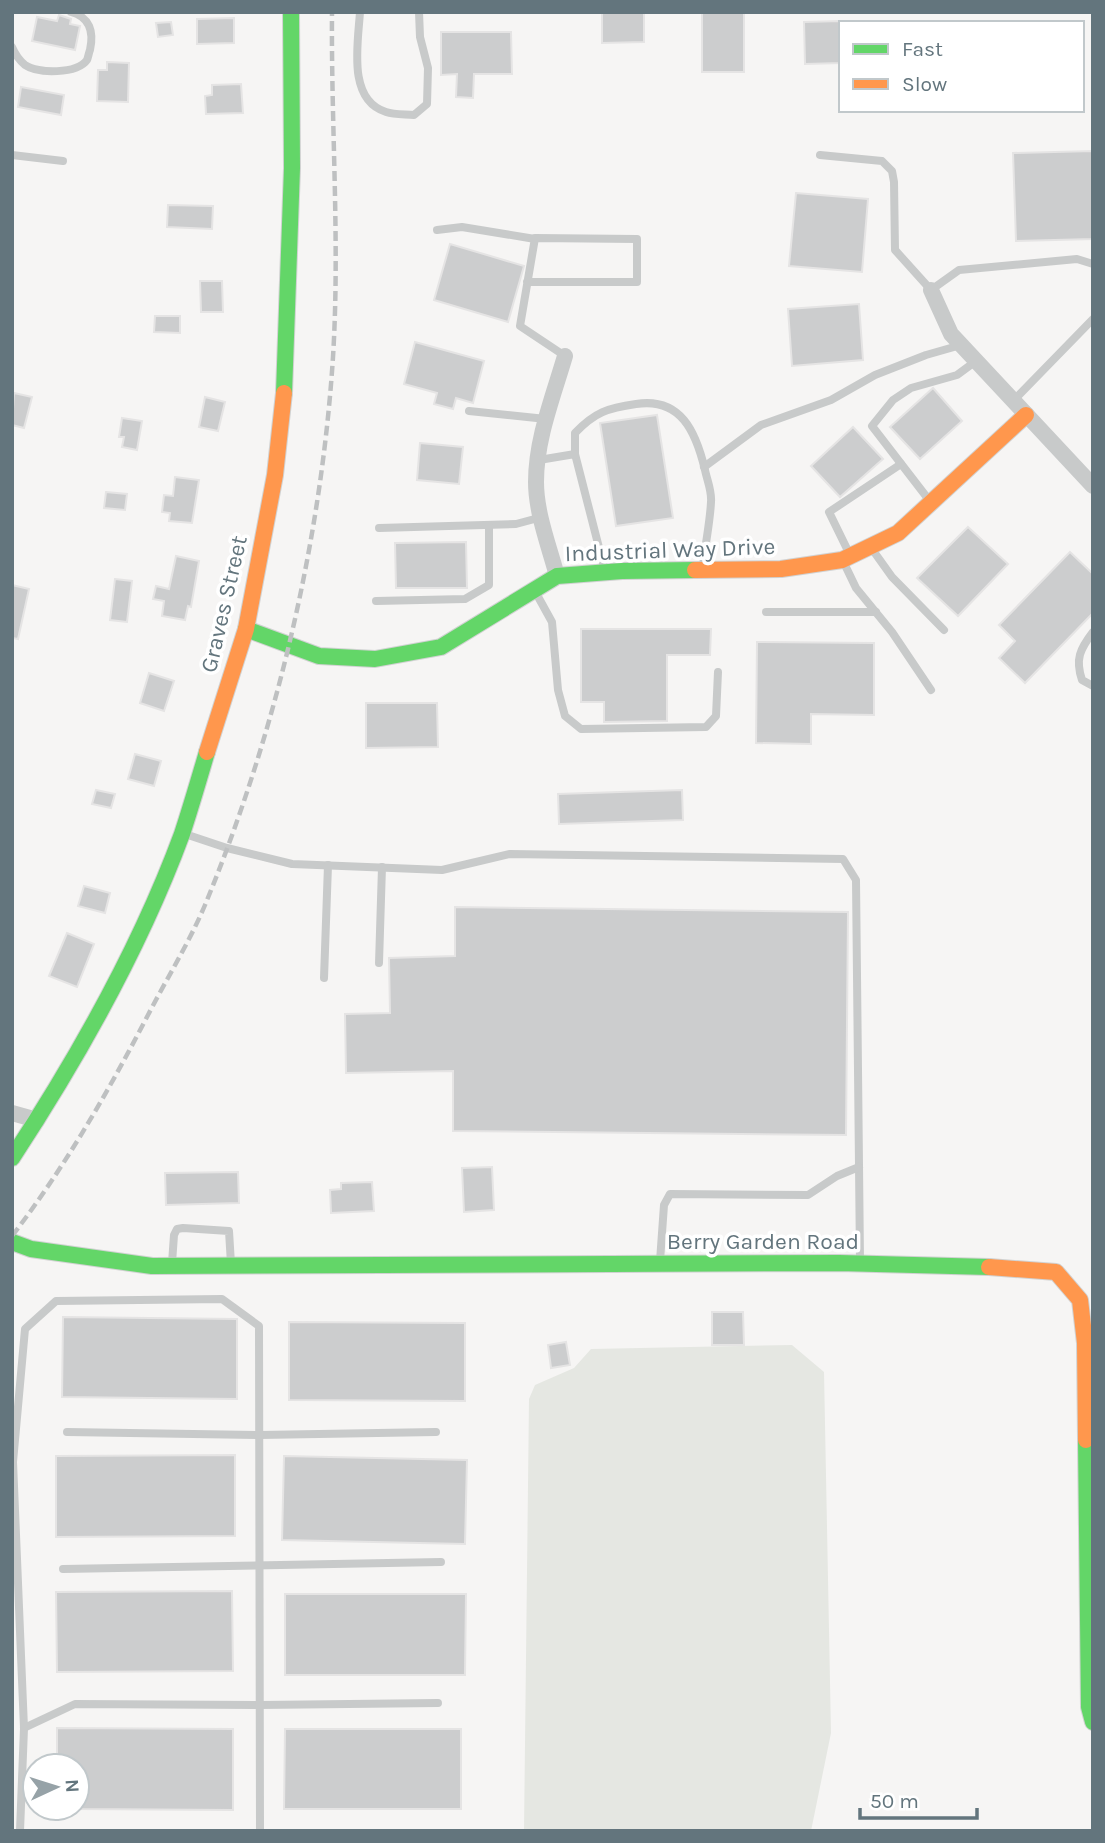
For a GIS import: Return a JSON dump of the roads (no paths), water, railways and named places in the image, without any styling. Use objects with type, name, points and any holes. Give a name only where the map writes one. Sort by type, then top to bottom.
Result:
[{"type":"street","name":"Graves Street","points":[[12,1158],[104,1004],[153,904],[182,833],[246,629],[275,475],[285,387],[292,182],[291,12]]},
{"type":"street","points":[[931,290],[951,334],[1093,486]]},
{"type":"street","points":[[557,576],[536,483],[540,440],[565,356]]},
{"type":"street","name":"Industrial Way Drive","points":[[246,629],[319,656],[375,659],[441,647],[557,576],[781,569],[847,558],[898,533],[1026,415]]},
{"type":"street","points":[[12,1113],[37,1120]]},
{"type":"street","name":"Berry Garden Road","points":[[12,1242],[31,1249],[152,1266],[860,1264],[1021,1268],[1056,1272],[1080,1300],[1085,1343],[1091,1628],[1089,1707],[1093,1722]]},
{"type":"lane","points":[[12,47],[27,66],[56,72],[78,68],[88,60],[92,39],[91,26],[80,14],[71,12]]},
{"type":"lane","points":[[360,12],[357,61],[361,87],[369,101],[385,112],[414,115],[427,104],[428,68],[420,37],[419,12]]},
{"type":"lane","points":[[12,155],[63,161]]},
{"type":"lane","points":[[820,155],[882,161],[892,171],[895,250],[931,290],[959,270],[1077,259],[1093,264]]},
{"type":"lane","points":[[437,230],[462,227],[535,239],[637,239],[638,282],[527,282]]},
{"type":"lane","points":[[535,239],[520,326],[565,356]]},
{"type":"lane","points":[[1013,401],[1093,319]]},
{"type":"lane","points":[[704,467],[761,425],[831,400],[892,368],[961,345]]},
{"type":"lane","points":[[931,502],[872,426],[893,400],[911,388],[957,375],[976,361]]},
{"type":"lane","points":[[605,573],[575,454],[575,433],[589,418],[611,407],[650,401],[668,406],[683,417],[700,447],[712,499],[702,570]]},
{"type":"lane","points":[[469,411],[546,419]]},
{"type":"lane","points":[[538,460],[575,454]]},
{"type":"lane","points":[[901,464],[829,512],[856,588],[931,690]]},
{"type":"lane","points":[[379,528],[516,524],[542,517]]},
{"type":"lane","points":[[376,601],[465,598],[489,585],[489,525]]},
{"type":"lane","points":[[870,547],[892,576],[944,630]]},
{"type":"lane","points":[[534,590],[552,622],[558,690],[565,716],[581,729],[706,727],[716,716],[719,672]]},
{"type":"lane","points":[[766,612],[876,612]]},
{"type":"lane","points":[[1093,632],[1080,650],[1077,666],[1082,680],[1093,686]]},
{"type":"lane","points":[[182,833],[227,848],[292,864],[442,870],[510,854],[843,859],[856,880],[860,1264]]},
{"type":"lane","points":[[324,978],[328,865]]},
{"type":"lane","points":[[379,963],[382,867]]},
{"type":"lane","points":[[660,1264],[664,1205],[670,1194],[808,1195],[838,1176],[859,1167]]},
{"type":"lane","points":[[172,1266],[174,1235],[177,1229],[183,1228],[229,1231],[231,1266]]},
{"type":"lane","points":[[20,1831],[16,1803],[24,1728],[13,1462],[25,1329],[56,1301],[222,1299],[259,1326],[260,1831]]},
{"type":"lane","points":[[67,1432],[260,1435],[436,1432]]},
{"type":"lane","points":[[63,1569],[441,1562]]},
{"type":"lane","points":[[24,1728],[75,1704],[438,1703]]},
{"type":"railway","points":[[12,1236],[85,1128],[192,933],[230,840],[274,705],[306,566],[318,496],[333,357],[336,271],[332,12]]}]
